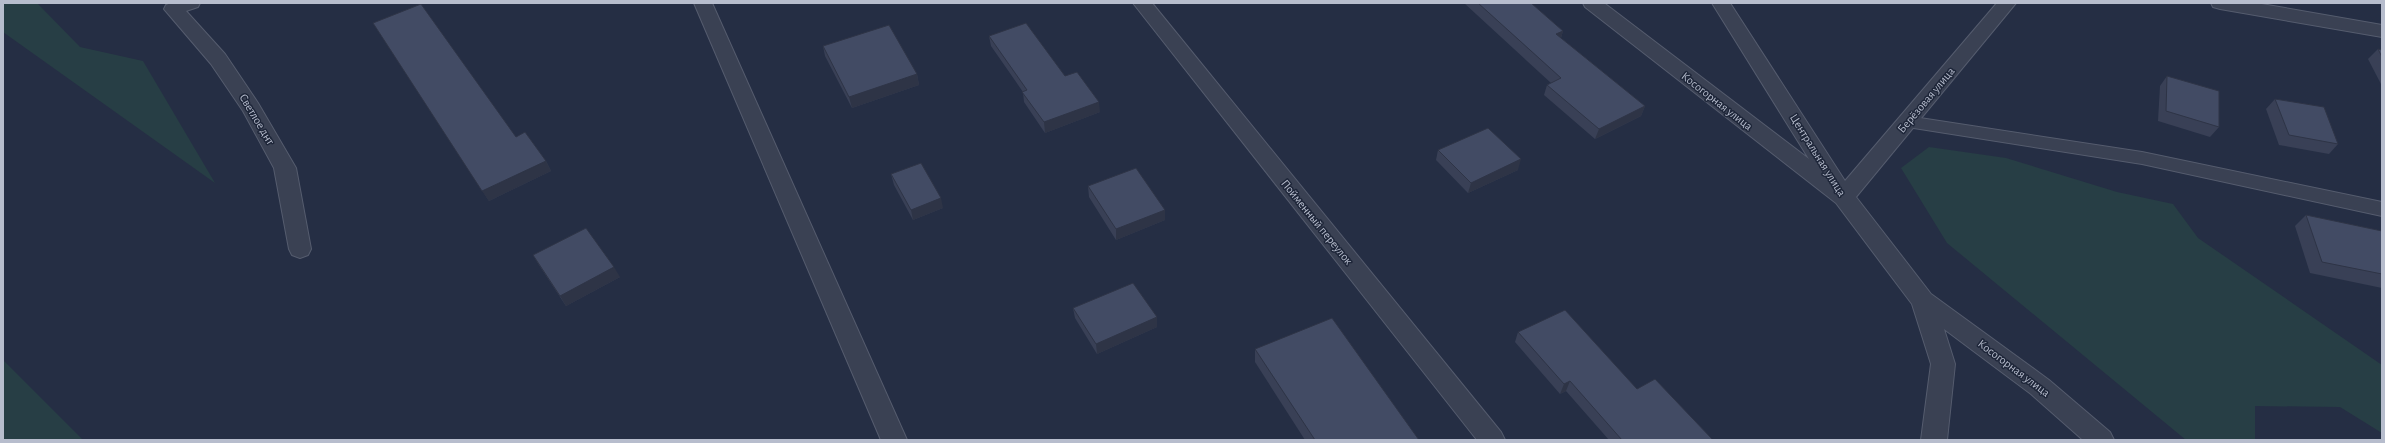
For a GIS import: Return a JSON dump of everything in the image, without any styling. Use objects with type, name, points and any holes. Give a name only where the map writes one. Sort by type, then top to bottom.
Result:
[{"type":"street","points":[[703,3],[894,440]]},
{"type":"street","name":"Пойменный переулок","points":[[1142,3],[1492,440]]},
{"type":"street","name":"Косогорная улица","points":[[1592,3],[1844,197]]},
{"type":"street","name":"Центральная улица","points":[[1721,3],[1844,197],[1923,301]]},
{"type":"street","name":"Берёзовая улица","points":[[1844,197],[2007,3]]},
{"type":"street","points":[[2220,3],[2382,31]]},
{"type":"street","name":"Светлое днт","points":[[176,5],[252,108],[285,168],[300,249]]},
{"type":"street","points":[[1923,301],[1943,364],[1934,440]]},
{"type":"street","name":"Косогорная улица","points":[[1923,301],[2040,387],[2101,440]]},
{"type":"lane","points":[[1907,122],[2142,158],[2382,209]]},
{"type":"shaded area","points":[[3,3],[37,3],[80,47],[143,61],[215,183],[3,32]]},
{"type":"shaded area","points":[[1929,147],[2006,158],[2117,192],[2173,204],[2198,238],[2382,365],[2382,433],[2340,407],[2255,406],[2255,440],[2186,440],[1947,243],[1901,168]]},
{"type":"shaded area","points":[[3,360],[83,440],[3,440]]},
{"type":"building","points":[[1478,3],[1531,3],[1563,31],[1556,34],[1645,106],[1599,129],[1547,85],[1561,78]]},
{"type":"building","points":[[421,4],[516,137],[525,132],[546,161],[482,191],[373,23]]},
{"type":"building","points":[[1026,23],[1065,76],[1077,72],[1099,102],[1044,122],[1022,92],[1027,90],[989,36]]},
{"type":"building","points":[[889,25],[917,74],[849,97],[823,46]]},
{"type":"building","points":[[2378,49],[2382,50],[2382,57]]},
{"type":"building","points":[[2167,76],[2219,91],[2219,127],[2166,111]]},
{"type":"building","points":[[2275,99],[2324,107],[2338,144],[2289,135]]},
{"type":"building","points":[[1488,128],[1521,159],[1471,183],[1438,150]]},
{"type":"building","points":[[921,163],[941,198],[911,210],[891,174]]},
{"type":"building","points":[[1136,168],[1165,210],[1116,229],[1088,186]]},
{"type":"building","points":[[2306,215],[2382,231],[2382,274],[2322,262]]},
{"type":"building","points":[[586,228],[614,267],[560,296],[533,255]]},
{"type":"building","points":[[1133,283],[1157,317],[1096,344],[1073,308]]},
{"type":"building","points":[[1565,310],[1637,389],[1655,379],[1713,440],[1622,440],[1570,381],[1564,384],[1518,332]]},
{"type":"building","points":[[1332,318],[1419,440],[1315,440],[1255,349]]}]
